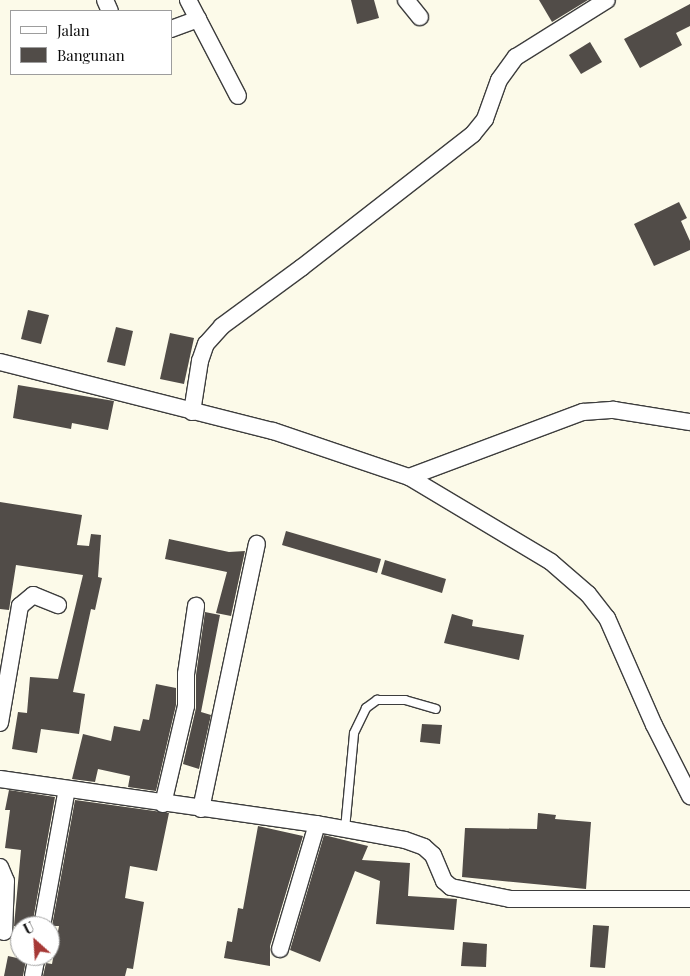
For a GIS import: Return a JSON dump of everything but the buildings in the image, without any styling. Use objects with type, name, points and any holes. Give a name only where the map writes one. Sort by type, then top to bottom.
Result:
[{"type":"street","points":[[188,0],[238,96]]},
{"type":"street","points":[[406,0],[420,17]]},
{"type":"street","points":[[192,412],[200,361],[206,344],[222,326],[301,268],[472,134],[485,118],[499,80],[516,57],[607,0]]},
{"type":"street","points":[[172,30],[198,19]]},
{"type":"street","points":[[0,362],[273,431],[410,477],[552,562],[588,594],[607,618],[654,725],[690,796]]},
{"type":"street","points":[[410,477],[583,412],[614,410],[690,422]]},
{"type":"street","points":[[201,809],[257,544]]},
{"type":"street","points":[[0,723],[20,606],[33,595],[58,605]]},
{"type":"street","points":[[163,804],[186,706],[186,674],[196,606]]},
{"type":"street","points":[[0,780],[345,828],[405,840],[424,847],[433,855],[444,881],[451,887],[510,899],[690,899]]},
{"type":"street","points":[[44,916],[67,788]]},
{"type":"street","points":[[280,949],[317,824]]},
{"type":"street","points":[[0,867],[6,881],[4,932]]},
{"type":"lane","points":[[345,828],[354,732],[366,708],[377,700],[405,700],[436,710]]}]
